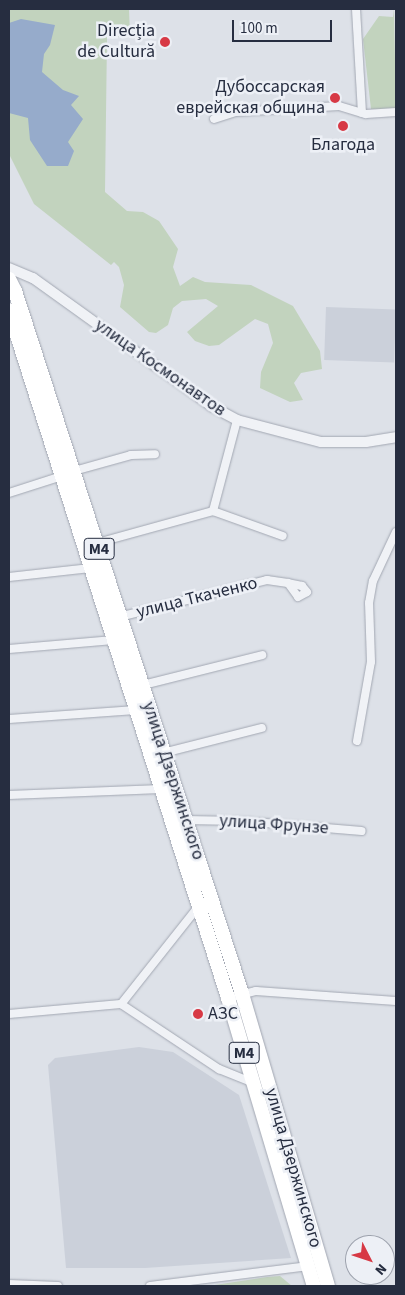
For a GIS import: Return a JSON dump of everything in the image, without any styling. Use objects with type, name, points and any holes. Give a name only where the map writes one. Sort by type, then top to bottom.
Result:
[{"type":"highway","name":"улица Дзержинского","points":[[9,278],[15,291],[68,474],[91,568],[228,998],[314,1286]]},
{"type":"highway","name":"улица Дзержинского","points":[[9,310],[68,474],[97,543],[119,617],[143,685],[163,753],[242,994],[328,1286]]},
{"type":"street","points":[[356,9],[362,113]]},
{"type":"street","points":[[214,119],[235,112],[339,106],[362,113],[396,112]]},
{"type":"street","name":"улица Космонавтов","points":[[9,268],[24,273],[211,406],[237,420],[321,442],[366,442],[396,437]]},
{"type":"street","points":[[9,278],[24,273]]},
{"type":"street","points":[[213,511],[237,420]]},
{"type":"street","points":[[9,493],[131,455],[155,454]]},
{"type":"street","points":[[97,543],[213,511],[283,536]]},
{"type":"street","points":[[358,741],[371,662],[369,603],[374,581],[396,532]]},
{"type":"street","points":[[9,578],[91,568]]},
{"type":"street","name":"улица Ткаченко","points":[[119,617],[275,580],[288,583]]},
{"type":"street","points":[[9,650],[114,640]]},
{"type":"street","points":[[143,685],[262,654]]},
{"type":"street","points":[[9,719],[136,710]]},
{"type":"street","points":[[163,753],[262,728]]},
{"type":"street","points":[[9,795],[161,789]]},
{"type":"street","name":"улица Фрунзе","points":[[172,820],[242,821],[362,831]]},
{"type":"street","points":[[121,1004],[198,907]]},
{"type":"street","points":[[228,998],[256,992],[396,1002]]},
{"type":"street","points":[[9,1014],[121,1004],[219,1068],[252,1082]]},
{"type":"street","points":[[150,1286],[309,1266]]},
{"type":"street","points":[[9,1284],[58,1286]]},
{"type":"shaded area","points":[[326,307],[396,309],[394,362],[324,360]]},
{"type":"shaded area","points":[[139,1047],[173,1052],[239,1095],[291,1258],[145,1268],[66,1268],[48,1065],[55,1058]]},
{"type":"green space","points":[[9,9],[129,9],[130,36],[107,38],[105,192],[127,211],[143,212],[159,221],[178,249],[173,267],[180,286],[193,277],[205,282],[251,285],[293,306],[320,351],[322,369],[301,373],[294,383],[303,400],[290,402],[260,388],[261,372],[273,343],[268,324],[255,319],[219,345],[209,346],[195,341],[187,332],[218,306],[206,299],[182,301],[173,308],[168,325],[156,333],[149,332],[120,307],[124,285],[119,267],[114,262],[111,265],[34,204],[9,154]]},
{"type":"green space","points":[[394,9],[396,109],[371,109],[363,39],[379,16],[393,17]]},
{"type":"green space","points":[[280,1276],[292,1286],[208,1286],[267,1277]]},
{"type":"water","points":[[21,19],[55,25],[50,45],[44,54],[42,72],[63,90],[79,96],[71,105],[83,119],[68,142],[74,151],[68,166],[47,166],[30,140],[28,118],[9,113],[9,23]]},
{"type":"place","name":"Direcția de Cultură","points":[[165,42]]},
{"type":"place","name":"Дубоссарская еврейская община","points":[[335,98]]},
{"type":"place","name":"Благода","points":[[343,126]]},
{"type":"place","name":"АЗС","points":[[198,1014]]}]
